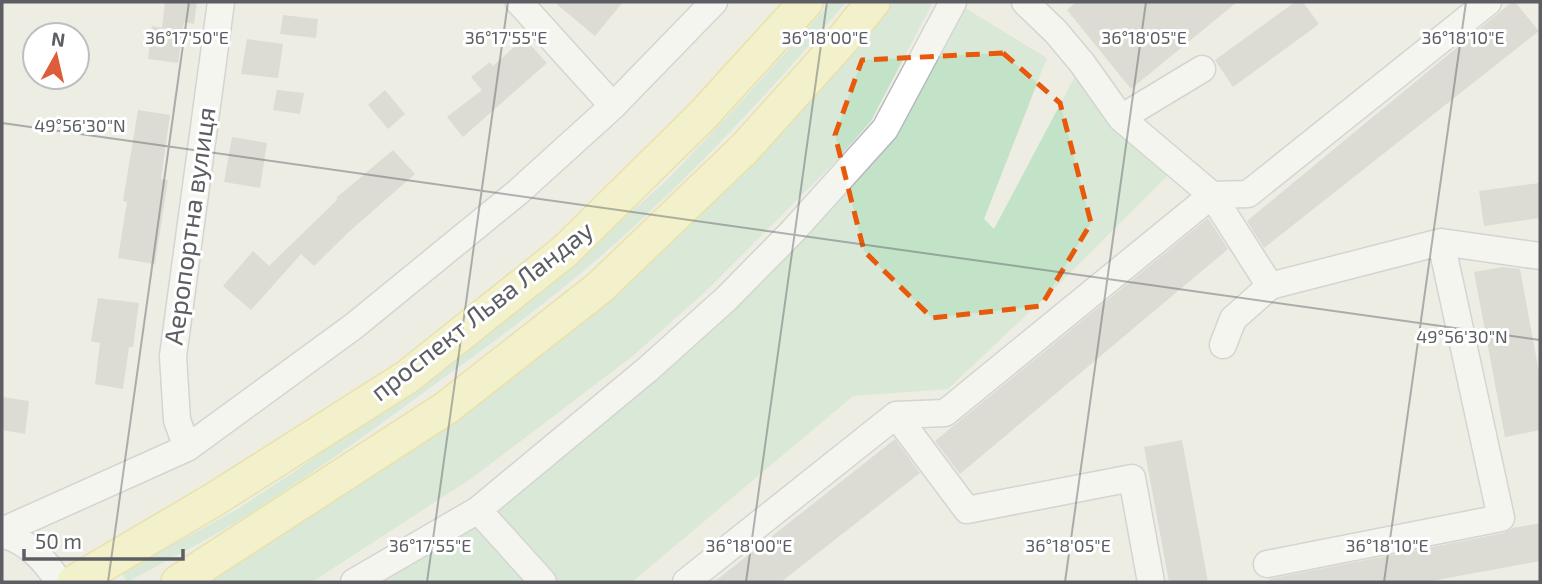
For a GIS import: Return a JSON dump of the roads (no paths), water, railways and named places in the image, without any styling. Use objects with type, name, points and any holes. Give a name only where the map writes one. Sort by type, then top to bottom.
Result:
[{"type":"main road","name":"проспект Льва Ландау","points":[[74,582],[215,499],[407,377],[565,251],[703,115],[806,2]]},
{"type":"main road","name":"проспект Льва Ландау","points":[[178,582],[446,408],[599,288],[744,149],[873,2]]},
{"type":"street","name":"Аеропортна вулиця","points":[[187,449],[177,420],[173,356],[221,2]]},
{"type":"street","points":[[519,2],[613,106]]},
{"type":"street","points":[[2,533],[187,449],[355,326],[518,192],[613,106],[714,2]]},
{"type":"street","points":[[354,582],[478,510],[648,369],[726,299],[792,232],[885,130],[953,2]]},
{"type":"street","points":[[1025,2],[1082,62],[1121,118],[1212,195],[1270,286]]},
{"type":"street","points":[[686,582],[895,415],[945,413],[1212,195],[1248,194],[1488,2]]},
{"type":"street","points":[[1121,118],[1202,69]]},
{"type":"street","points":[[1267,564],[1501,518],[1441,242]]},
{"type":"street","points":[[1223,345],[1233,319],[1270,286],[1441,242],[1540,256]]},
{"type":"street","points":[[895,415],[967,510],[1132,478],[1151,582]]},
{"type":"street","points":[[478,510],[543,582]]},
{"type":"street","points":[[2,533],[31,548],[59,582]]}]
